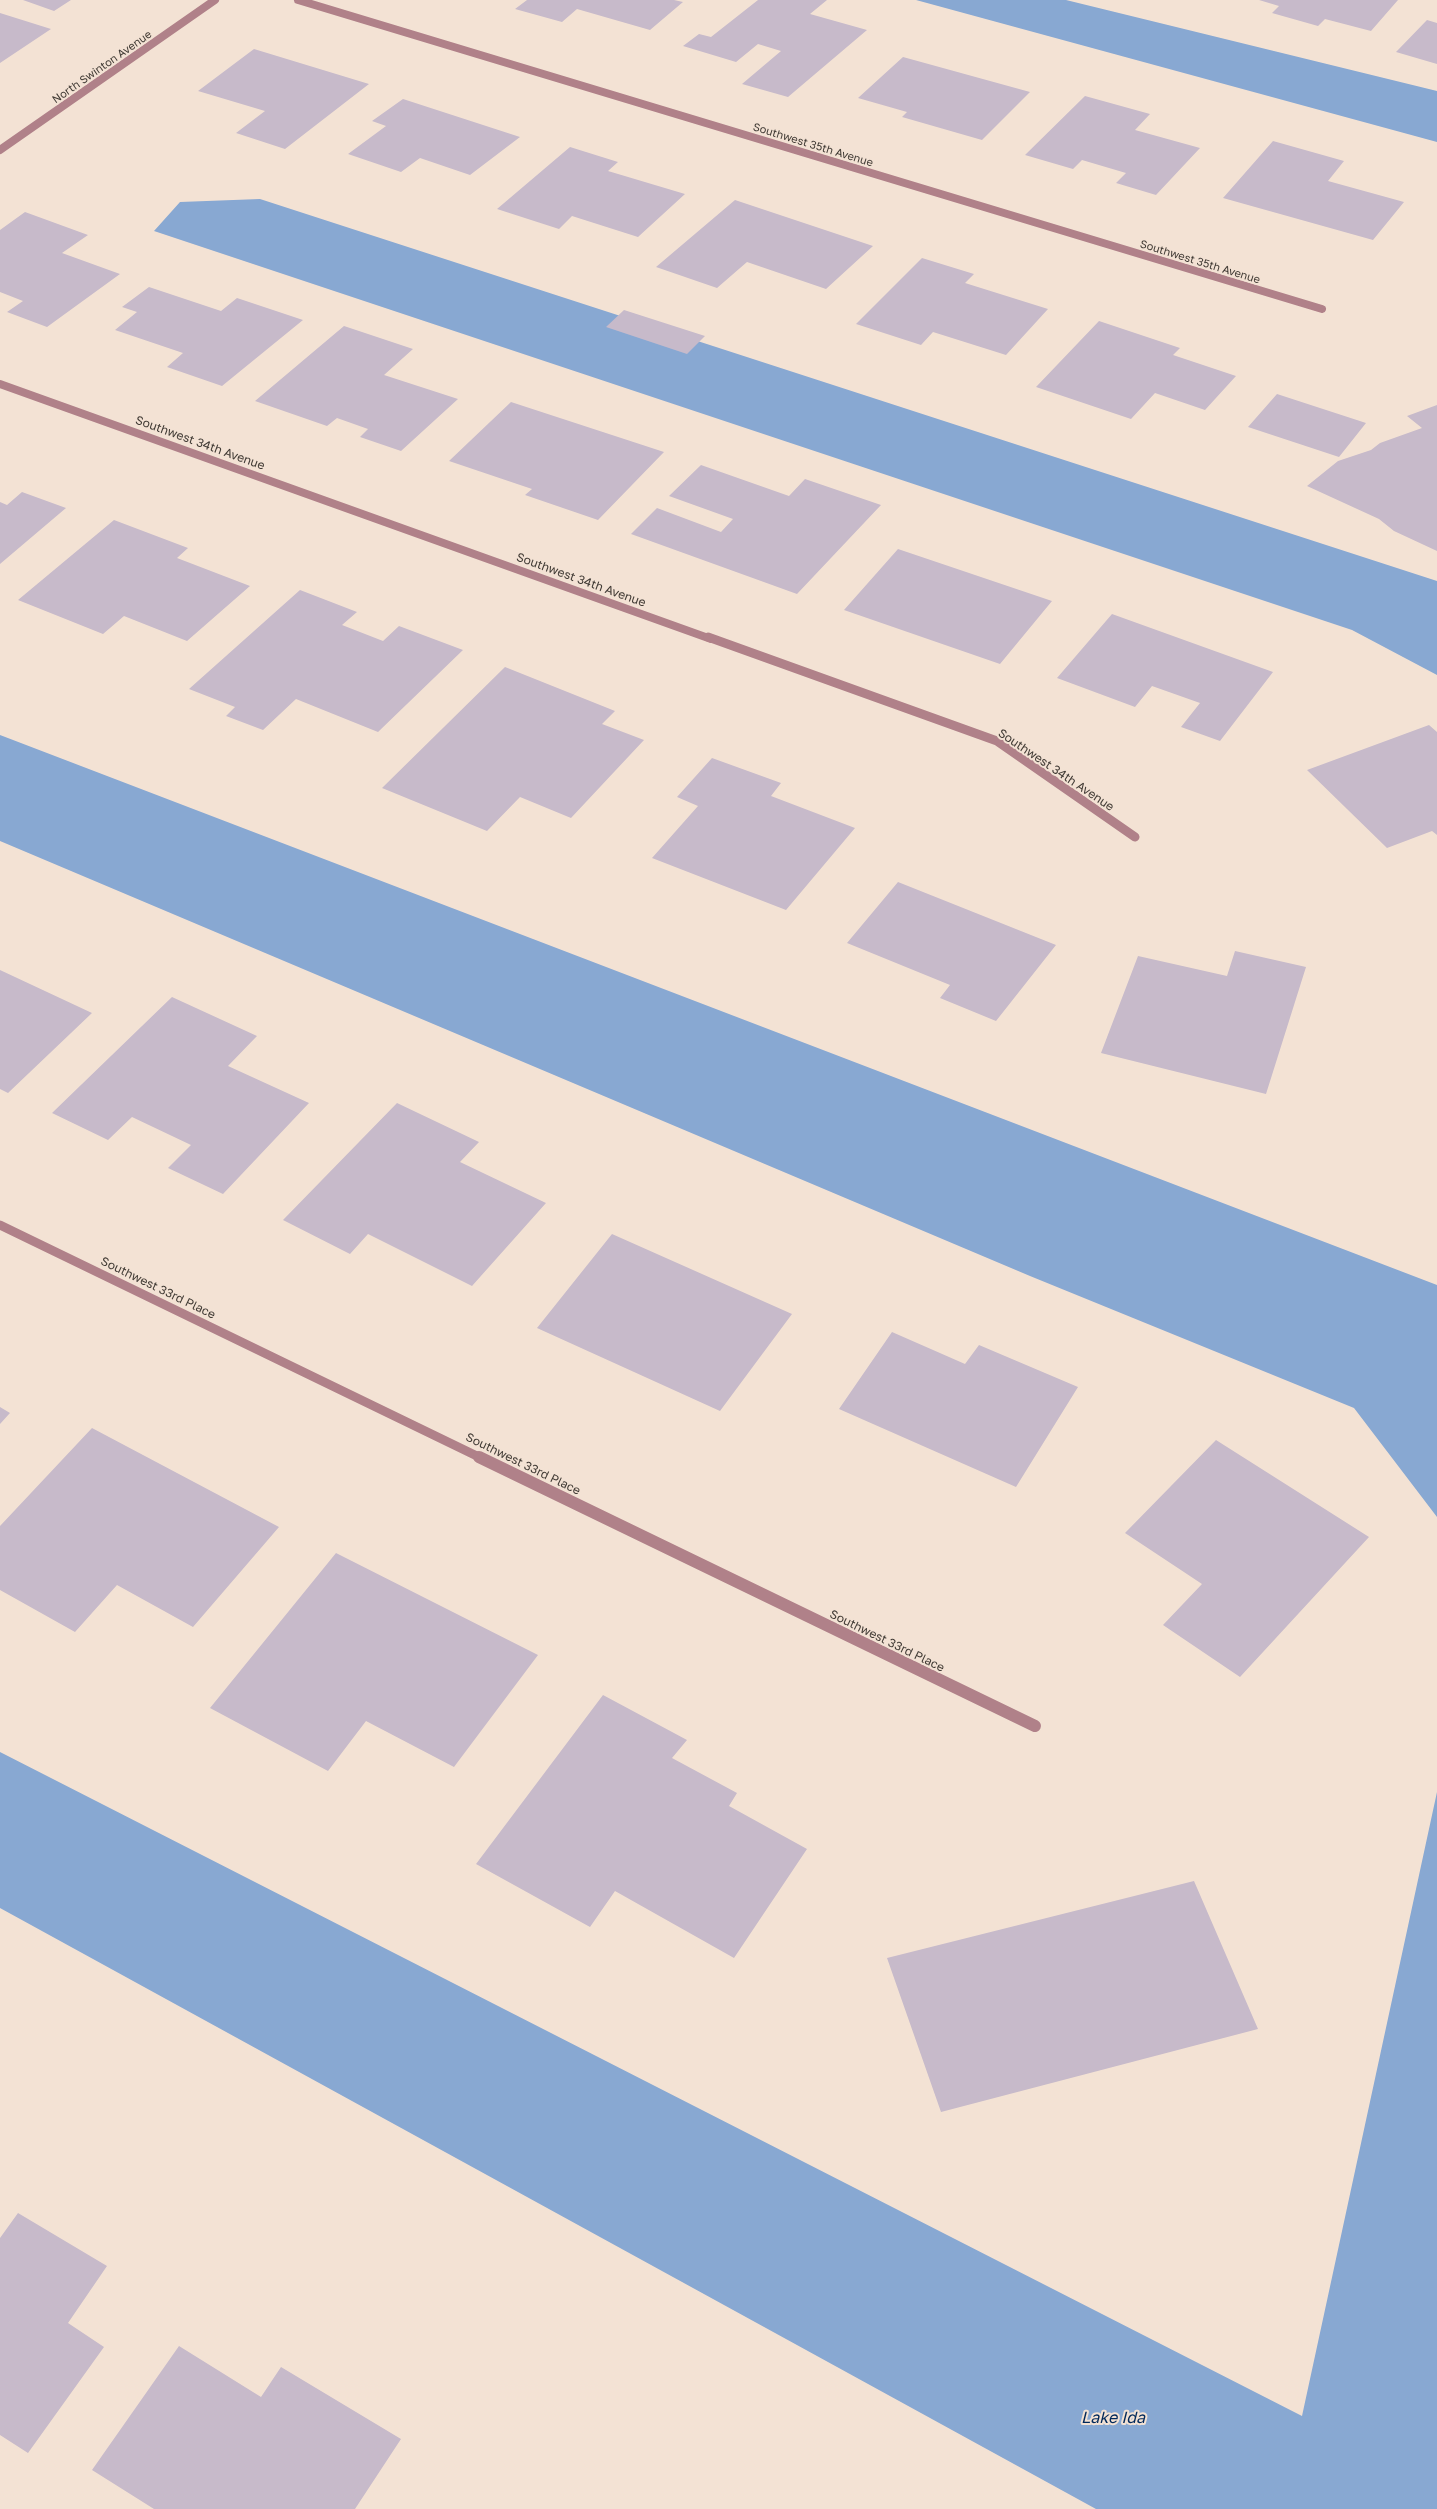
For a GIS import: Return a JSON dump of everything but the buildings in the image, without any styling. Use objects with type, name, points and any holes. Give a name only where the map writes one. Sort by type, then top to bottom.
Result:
[{"type":"street","name":"North Swinton Avenue","points":[[0,150],[215,0]]},
{"type":"street","name":"Southwest 35th Avenue","points":[[298,0],[1322,309]]},
{"type":"street","name":"Southwest 34th Avenue","points":[[0,384],[997,741],[1135,837]]},
{"type":"street","name":"Southwest 33rd Place","points":[[0,1225],[1035,1726]]},
{"type":"water","points":[[916,0],[1066,0],[1437,91],[1437,142]]},
{"type":"water","points":[[260,199],[1437,581],[1437,675],[1352,630],[154,231],[180,202]]},
{"type":"water","points":[[0,735],[1437,1285],[1437,1517],[1354,1408],[1030,1276],[0,841]]},
{"type":"water","name":"Lake Ida","points":[[0,1752],[1302,2416],[1437,1792],[1437,2509],[1096,2509],[0,1908]]}]
